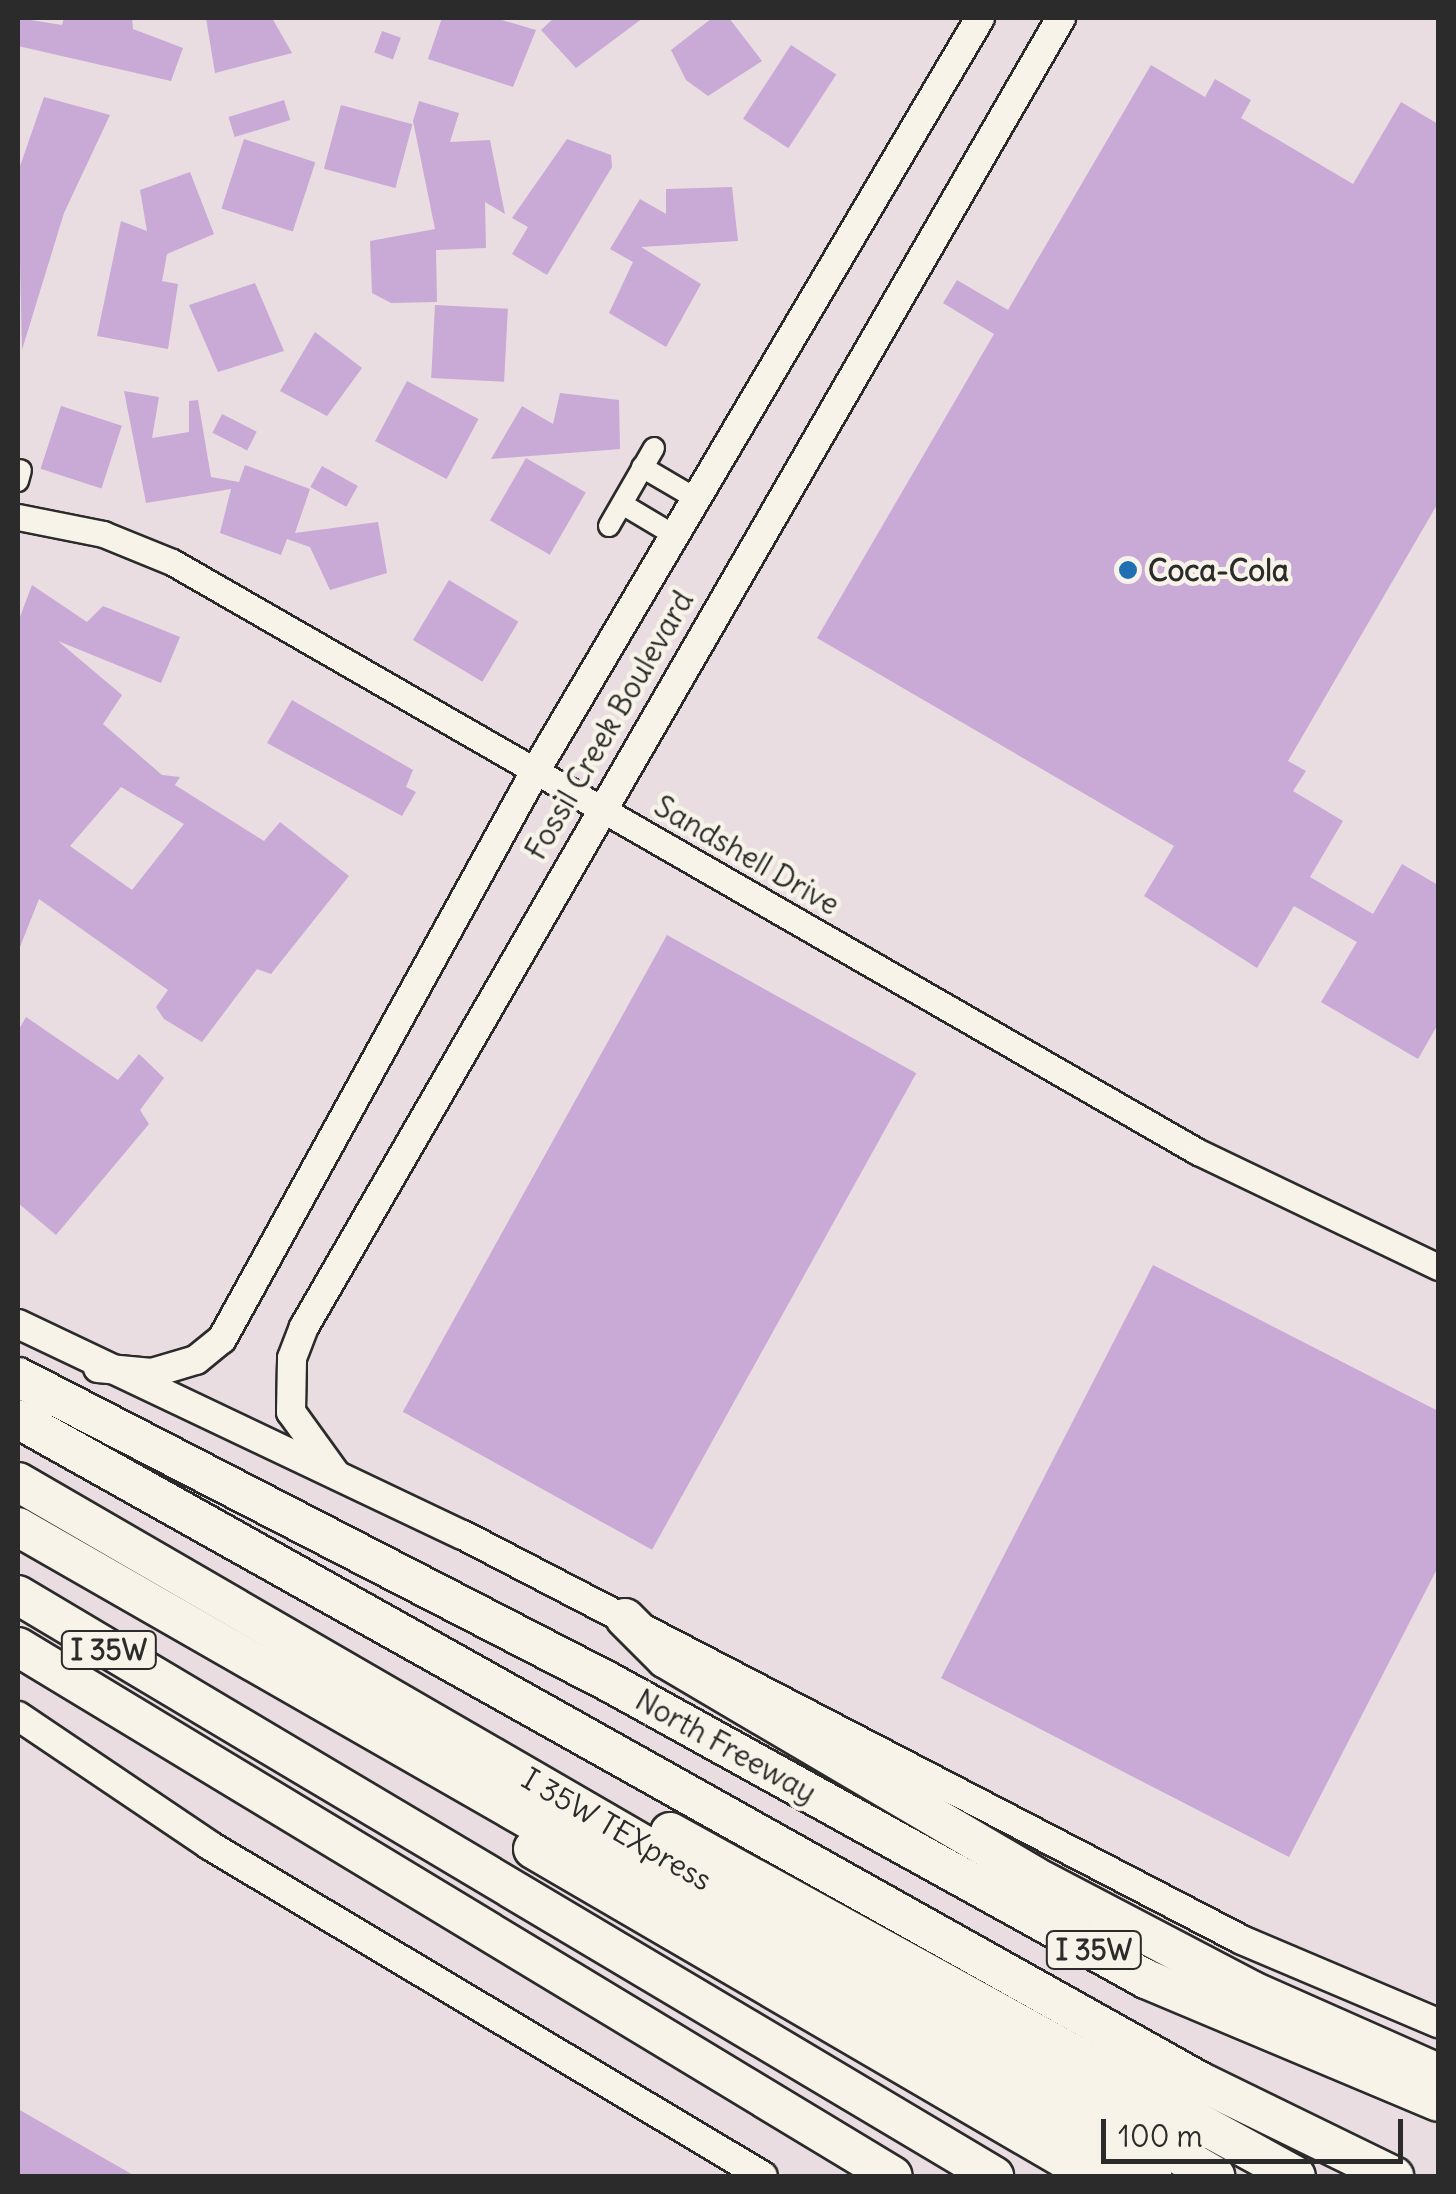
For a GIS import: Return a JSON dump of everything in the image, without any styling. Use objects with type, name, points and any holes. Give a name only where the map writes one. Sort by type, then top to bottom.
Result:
[{"type":"highway","name":"North Freeway","points":[[18,1377],[609,1682],[1146,1979],[1438,2102]]},
{"type":"highway","points":[[18,1419],[1201,2082],[1394,2176]]},
{"type":"highway","name":"I 35W TEXpress","points":[[18,1482],[1216,2176]]},
{"type":"highway","name":"I 35W TEXpress","points":[[18,1526],[336,1712],[1152,2176]]},
{"type":"highway","name":"I 35W","points":[[18,1595],[994,2176]]},
{"type":"highway","points":[[624,1618],[666,1658],[1034,1876],[1238,1984],[1438,2072]]},
{"type":"highway","points":[[18,1647],[892,2176]]},
{"type":"highway","points":[[334,1662],[390,1679],[1293,2176]]},
{"type":"highway","points":[[336,1712],[358,1741],[657,1926],[1094,2176]]},
{"type":"main road","name":"Fossil Creek Boulevard","points":[[98,1368],[152,1373],[196,1360],[222,1338],[536,770],[980,18]]},
{"type":"main road","name":"Fossil Creek Boulevard","points":[[336,1473],[291,1412],[298,1342],[598,807],[1062,18]]},
{"type":"main road","points":[[18,1324],[98,1368],[336,1473],[624,1618],[1242,1940],[1438,2023]]},
{"type":"main road","points":[[18,1716],[209,1845],[763,2176]]},
{"type":"street","points":[[608,526],[654,448]]},
{"type":"street","points":[[642,467],[695,498]]},
{"type":"street","points":[[622,504],[674,535]]},
{"type":"street","name":"Sandshell Drive","points":[[18,517],[103,534],[172,562],[1198,1152],[1438,1267]]},
{"type":"building","points":[[18,18],[62,25],[64,18],[132,18],[133,29],[183,48],[171,81],[18,46]]},
{"type":"building","points":[[206,18],[272,18],[292,53],[215,73]]},
{"type":"building","points":[[442,18],[495,18],[536,30],[513,87],[428,59]]},
{"type":"building","points":[[554,18],[643,18],[576,68],[541,30]]},
{"type":"building","points":[[712,18],[729,18],[762,61],[708,96],[686,80],[671,50]]},
{"type":"building","points":[[382,31],[401,38],[393,59],[374,53]]},
{"type":"building","points":[[791,45],[836,74],[788,148],[743,119]]},
{"type":"building","name":"Coca-Cola","points":[[1151,65],[1205,97],[1215,79],[1251,100],[1241,118],[1353,184],[1401,102],[1438,124],[1438,503],[1288,761],[1306,771],[1293,791],[1343,821],[1310,877],[1373,914],[1402,864],[1438,885],[1438,1024],[1418,1059],[1321,1002],[1357,942],[1294,906],[1257,968],[1144,896],[1174,846],[817,638],[994,334],[943,303],[957,280],[1008,310]]},
{"type":"building","points":[[44,97],[110,115],[64,213],[22,350],[18,172]]},
{"type":"building","points":[[284,100],[290,120],[235,137],[229,117]]},
{"type":"building","points":[[419,101],[459,113],[450,142],[490,140],[505,214],[485,202],[486,248],[436,250],[437,302],[391,303],[372,293],[370,241],[435,229],[413,121]]},
{"type":"building","points":[[341,105],[412,124],[395,188],[324,169]]},
{"type":"building","points":[[244,139],[315,162],[293,232],[221,208]]},
{"type":"building","points":[[567,139],[611,155],[612,167],[547,275],[512,254],[528,227],[512,218]]},
{"type":"building","points":[[190,172],[214,234],[167,254],[162,281],[178,284],[168,349],[97,336],[121,221],[147,231],[140,190]]},
{"type":"building","points":[[732,187],[738,241],[641,247],[701,284],[666,347],[609,313],[633,262],[610,249],[640,199],[666,214],[666,189]]},
{"type":"building","points":[[255,283],[284,351],[218,372],[189,305]]},
{"type":"building","points":[[435,305],[508,309],[504,382],[431,378]]},
{"type":"building","points":[[315,332],[362,368],[327,416],[280,391]]},
{"type":"building","points":[[407,381],[479,419],[447,479],[375,441]]},
{"type":"building","points":[[124,391],[159,397],[152,438],[189,432],[189,401],[198,400],[211,477],[239,482],[245,465],[310,489],[295,533],[378,522],[387,573],[330,590],[310,547],[287,539],[281,555],[220,533],[231,489],[146,503]]},
{"type":"building","points":[[560,393],[619,400],[620,449],[491,459],[522,406],[553,424]]},
{"type":"building","points":[[61,406],[122,426],[101,489],[41,469]]},
{"type":"building","points":[[222,414],[257,432],[247,450],[212,433]]},
{"type":"building","points":[[526,458],[586,492],[550,555],[490,520]]},
{"type":"building","points":[[322,466],[358,486],[346,507],[310,487]]},
{"type":"building","points":[[449,580],[518,622],[482,682],[413,640]]},
{"type":"building","points":[[32,585],[87,622],[103,606],[180,637],[161,683],[58,641],[122,695],[103,724],[162,775],[180,777],[175,785],[264,841],[280,822],[349,876],[271,974],[257,969],[202,1042],[164,1019],[156,1007],[168,990],[39,899],[18,952],[18,622]],"holes":[[[121,787],[184,824],[132,890],[70,846]]]},
{"type":"building","points":[[292,700],[413,770],[406,787],[416,792],[402,816],[267,743]]},
{"type":"building","points":[[667,935],[916,1073],[652,1550],[403,1412]]},
{"type":"building","points":[[26,1017],[118,1080],[139,1054],[164,1078],[140,1110],[149,1124],[56,1235],[18,1203],[18,1031]]},
{"type":"building","points":[[1153,1265],[1438,1411],[1438,1567],[1289,1857],[941,1678]]},
{"type":"building","points":[[18,2109],[135,2176],[18,2176]]},
{"type":"place","name":"Coca-Cola","points":[[1128,570]]}]
